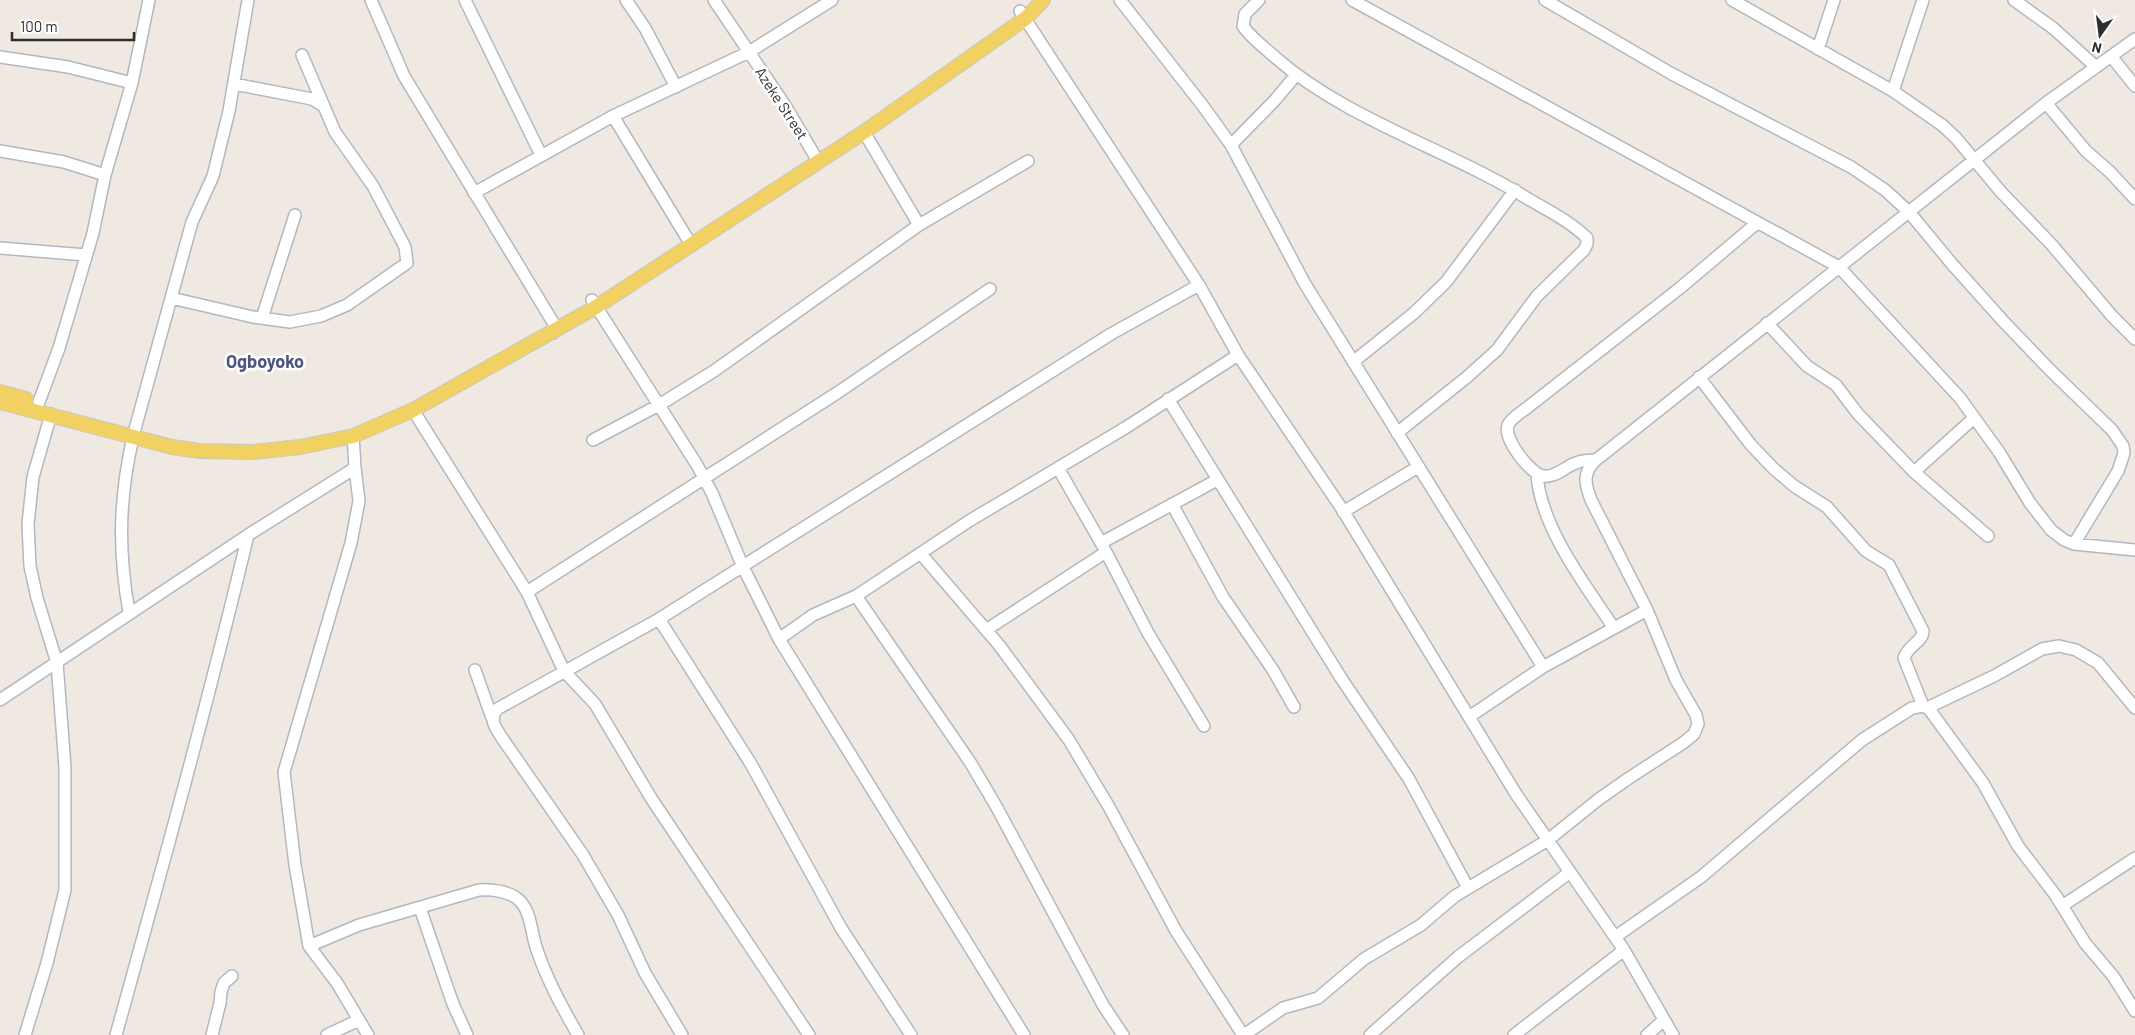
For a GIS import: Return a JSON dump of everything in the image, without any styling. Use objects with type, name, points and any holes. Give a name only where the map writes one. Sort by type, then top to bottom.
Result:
[{"type":"main road","points":[[0,392],[39,402],[73,416],[134,433],[172,447],[200,451],[253,452],[299,443],[353,436],[413,410],[554,328],[864,132],[1023,14],[1032,0]]},
{"type":"main road","points":[[594,303],[687,238],[815,156],[1043,0]]},
{"type":"main road","points":[[299,443],[351,428],[410,404],[554,328]]},
{"type":"main road","points":[[0,402],[51,414],[73,416]]},
{"type":"street","points":[[39,402],[62,338],[86,255],[105,175],[132,83],[149,0]]},
{"type":"street","points":[[129,612],[123,576],[120,539],[122,499],[134,433],[192,222],[213,176],[234,84],[248,0]]},
{"type":"street","points":[[370,0],[404,76],[554,328]]},
{"type":"street","points":[[465,0],[540,155]]},
{"type":"street","points":[[626,0],[645,28],[676,87]]},
{"type":"street","name":"Azeke Street","points":[[714,0],[786,107],[815,156]]},
{"type":"street","points":[[474,193],[613,116],[749,52],[818,3],[832,0]]},
{"type":"street","points":[[1120,0],[1231,145],[1305,284],[1543,667]]},
{"type":"street","points":[[1259,0],[1245,14],[1244,26],[1251,35],[1296,75],[1400,134],[1515,190],[1587,238],[1586,247],[1537,296],[1497,350],[1467,377],[1397,433]]},
{"type":"street","points":[[1352,0],[1839,267],[1941,376],[1999,452],[2044,523],[2064,540],[2074,544],[2135,550]]},
{"type":"street","points":[[1544,0],[1672,74],[1851,167],[1885,190],[1909,212],[2003,321],[2112,430],[2123,446],[2124,453],[2118,471],[2074,544]]},
{"type":"street","points":[[1732,0],[1893,91],[1942,124],[2001,192],[2052,245],[2112,316],[2135,339]]},
{"type":"street","points":[[1818,48],[1834,0]]},
{"type":"street","points":[[1893,91],[1923,0]]},
{"type":"street","points":[[2014,0],[2053,28],[2096,67]]},
{"type":"street","points":[[1023,14],[1199,285],[1238,355],[1343,512],[1469,717],[1548,840],[1624,950],[1673,1035]]},
{"type":"street","points":[[921,554],[1030,685],[1069,740],[1109,807],[1176,931],[1243,1035],[1283,1008],[1318,998],[1364,959],[1413,930],[1446,902],[1548,840],[1628,778],[1684,744],[1696,730],[1696,715],[1676,680],[1647,610],[1588,491],[1585,478],[1587,471],[1596,460],[1699,377],[1975,161],[2046,103],[2135,39]]},
{"type":"street","points":[[170,298],[262,318],[290,322],[321,316],[347,305],[406,263],[405,247],[373,186],[335,132],[302,55]]},
{"type":"street","points":[[2111,56],[2135,86]]},
{"type":"street","points":[[0,57],[68,67],[132,83]]},
{"type":"street","points":[[1231,145],[1275,100],[1296,75]]},
{"type":"street","points":[[234,84],[312,99],[322,105]]},
{"type":"street","points":[[2046,103],[2086,151],[2110,172],[2135,199]]},
{"type":"street","points":[[613,116],[687,238]]},
{"type":"street","points":[[864,132],[919,225]]},
{"type":"street","points":[[0,151],[64,162],[105,175]]},
{"type":"street","points":[[593,440],[659,406],[714,371],[919,225],[1028,161]]},
{"type":"street","points":[[1352,362],[1414,313],[1446,282],[1515,190]]},
{"type":"street","points":[[262,318],[295,215]]},
{"type":"street","points":[[1596,460],[1575,463],[1550,476],[1537,474],[1511,444],[1507,434],[1508,426],[1512,420],[1680,288],[1757,222]]},
{"type":"street","points":[[0,248],[86,255]]},
{"type":"street","points":[[492,718],[497,709],[659,619],[744,567],[970,421],[1111,334],[1199,285]]},
{"type":"street","points":[[527,592],[837,393],[990,289]]},
{"type":"street","points":[[594,303],[703,478],[779,639],[1024,1035]]},
{"type":"street","points":[[1767,323],[1808,366],[1836,385],[1863,420],[1914,472],[1988,536]]},
{"type":"street","points":[[779,639],[813,615],[856,596],[969,521],[1125,428],[1238,355]]},
{"type":"street","points":[[1699,377],[1751,445],[1774,469],[1794,486],[1826,507],[1866,551],[1889,565],[1923,631],[1922,638],[1908,649],[1904,658],[1925,707],[1983,783],[2018,846],[2062,906],[2085,943],[2113,976],[2135,1011]]},
{"type":"street","points":[[1168,399],[1341,678],[1409,779],[1468,888]]},
{"type":"street","points":[[413,410],[527,592],[564,671],[595,704],[651,798],[809,1035]]},
{"type":"street","points":[[25,1035],[47,963],[65,890],[65,767],[57,663],[33,582],[30,566],[28,524],[33,477],[51,414]]},
{"type":"street","points":[[1914,472],[1974,418]]},
{"type":"street","points":[[353,436],[354,468],[359,501],[351,543],[284,772],[295,865],[309,946],[337,983],[368,1035]]},
{"type":"street","points":[[1343,512],[1418,467]]},
{"type":"street","points":[[0,700],[57,663],[129,612],[354,468]]},
{"type":"street","points":[[1058,468],[1148,633],[1204,726]]},
{"type":"street","points":[[1537,474],[1541,500],[1561,545],[1568,559],[1614,628]]},
{"type":"street","points":[[986,630],[1103,548],[1172,504],[1217,480]]},
{"type":"street","points":[[1172,504],[1223,597],[1273,670],[1294,708]]},
{"type":"street","points":[[116,1035],[220,656],[248,535]]},
{"type":"street","points":[[856,596],[988,791],[1048,898],[1103,1005],[1123,1035]]},
{"type":"street","points":[[1469,717],[1543,667],[1647,610]]},
{"type":"street","points":[[659,619],[751,764],[841,928],[912,1035]]},
{"type":"street","points":[[1615,937],[1708,871],[1862,740],[1912,708],[1925,707],[1994,676],[2042,649],[2059,646],[2076,650],[2098,663],[2135,708]]},
{"type":"street","points":[[475,670],[493,722],[502,738],[582,855],[618,915],[645,973],[682,1035]]},
{"type":"street","points":[[2062,906],[2135,858]]},
{"type":"street","points":[[1370,1035],[1458,957],[1570,872]]},
{"type":"street","points":[[309,946],[359,925],[479,890],[492,889],[517,898],[527,912],[536,948],[561,1006],[578,1035]]},
{"type":"street","points":[[420,908],[453,1004],[467,1035]]},
{"type":"street","points":[[1514,1035],[1624,950]]},
{"type":"street","points":[[212,1035],[224,983],[232,976]]},
{"type":"street","points":[[327,1035],[359,1020]]},
{"type":"street","points":[[1647,1035],[1664,1020]]},
{"type":"district","name":"Ogboyoko","points":[[265,361]]}]
